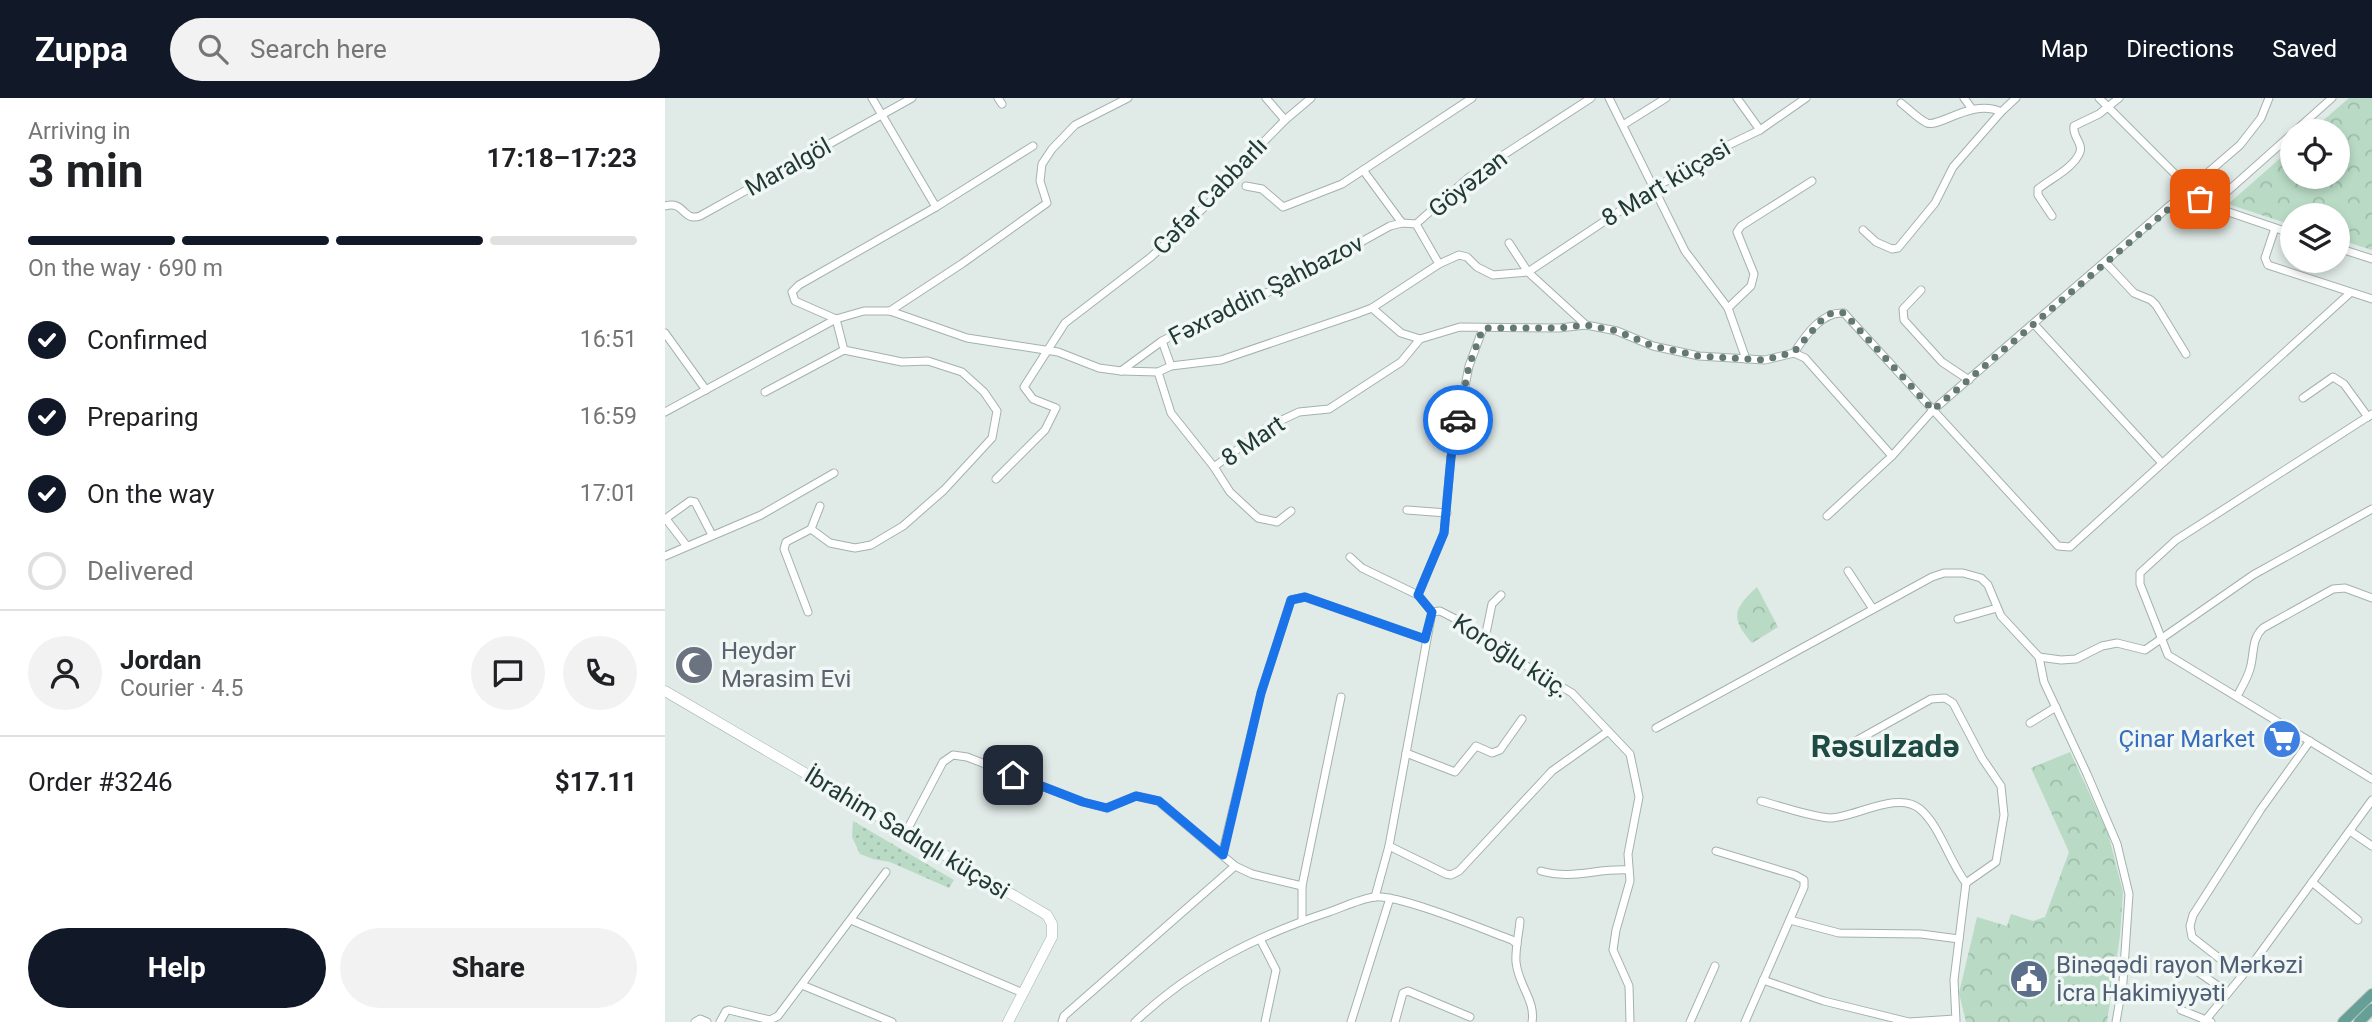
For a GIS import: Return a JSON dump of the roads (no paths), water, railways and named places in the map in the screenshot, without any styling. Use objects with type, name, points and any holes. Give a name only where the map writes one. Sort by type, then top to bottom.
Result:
[{"type":"main road","points":[[2343,1022],[2372,994]]},
{"type":"main road","points":[[2359,1022],[2372,1009]]},
{"type":"street","points":[[872,98],[936,206]]},
{"type":"street","name":"Maralgöl","points":[[665,206],[679,206],[694,219],[912,98]]},
{"type":"street","points":[[890,311],[1047,203],[1040,181],[1042,164],[1052,149],[1075,125],[1128,98]]},
{"type":"street","points":[[1266,98],[1285,120]]},
{"type":"street","name":"Cəfər Cabbarlı","points":[[996,479],[1045,430],[1056,408],[1033,398],[1024,387],[1065,323],[1151,257],[1228,185],[1248,158],[1311,98]]},
{"type":"street","points":[[1246,186],[1262,189],[1283,207],[1342,184],[1472,98]]},
{"type":"street","name":"Göyəzən","points":[[1439,264],[1416,224],[1468,178],[1591,98]]},
{"type":"street","points":[[1609,98],[1685,251],[1728,308],[1746,359]]},
{"type":"street","points":[[1623,125],[1666,98]]},
{"type":"street","points":[[1737,98],[1760,130]]},
{"type":"street","name":"8 Mart küçəsi","points":[[1439,264],[1459,256],[1467,257],[1477,268],[1493,275],[1528,272],[1653,188],[1716,150],[1760,130],[1806,98]]},
{"type":"street","points":[[1964,98],[1972,109]]},
{"type":"street","points":[[1863,230],[1876,242],[1892,249],[1898,248],[1935,203],[1953,167],[2016,98]]},
{"type":"street","points":[[2099,98],[2200,199],[2211,206],[2280,230]]},
{"type":"street","points":[[2052,216],[2038,195],[2038,189],[2079,154],[2080,147],[2073,133],[2074,126],[2099,114],[2119,98]]},
{"type":"street","points":[[1827,516],[1892,456],[1933,410],[2240,145],[2253,130],[2269,98]]},
{"type":"street","points":[[2309,119],[2332,98]]},
{"type":"street","points":[[1901,103],[1927,123],[1934,124],[1972,109],[1995,109],[2001,112]]},
{"type":"street","points":[[2211,206],[2280,144]]},
{"type":"street","points":[[837,319],[795,301],[792,292],[799,285],[1033,146]]},
{"type":"street","points":[[1363,170],[1402,223]]},
{"type":"street","points":[[1728,308],[1751,286],[1754,274],[1737,232],[1741,226],[1812,181]]},
{"type":"street","name":"Fəxrəddin Şahbazov","points":[[1121,371],[1162,341],[1229,308],[1276,289],[1390,226],[1416,224]]},
{"type":"street","points":[[2275,228],[2265,258],[2268,265],[2372,299]]},
{"type":"street","points":[[1509,243],[1528,272],[1586,325]]},
{"type":"street","points":[[2350,252],[2372,259]]},
{"type":"street","points":[[2106,263],[2134,293],[2156,305],[2186,354]]},
{"type":"street","points":[[665,412],[837,319],[864,312],[890,311],[967,338],[1058,352],[1099,368],[1158,372],[1171,366],[1221,360],[1371,307],[1439,264]]},
{"type":"street","points":[[1921,290],[1903,309],[1904,320],[1942,362],[1969,380]]},
{"type":"street","points":[[1371,307],[1401,333],[1420,339],[1460,327],[1559,328],[1586,325],[1617,331],[1653,346],[1699,356],[1765,360],[1794,352],[1826,315],[1844,313],[2058,546],[2070,547],[2350,293]]},
{"type":"street","points":[[837,319],[844,350]]},
{"type":"street","points":[[2034,324],[2162,463]]},
{"type":"street","points":[[1350,557],[1362,568],[1418,595],[1444,533],[1451,457],[1469,366],[1483,328]]},
{"type":"street","points":[[665,333],[706,390]]},
{"type":"street","name":"8 Mart","points":[[1158,372],[1171,413],[1214,467],[1269,426],[1299,412],[1329,409],[1401,362],[1420,339]]},
{"type":"street","points":[[1162,341],[1171,366]]},
{"type":"street","points":[[765,392],[844,350],[902,362],[928,362],[962,372],[984,392],[997,411],[992,438],[944,490],[903,526],[871,545],[855,548],[830,543],[811,529]]},
{"type":"street","points":[[1794,352],[1805,358],[1892,456]]},
{"type":"street","points":[[2303,398],[2333,377],[2344,384],[2370,415],[2176,540],[2140,573],[2140,584],[2168,655],[2372,779]]},
{"type":"street","points":[[1214,467],[1230,492],[1258,518],[1277,522],[1291,511]]},
{"type":"street","points":[[665,556],[761,515],[834,473]]},
{"type":"street","points":[[686,545],[665,519],[689,501],[695,502],[712,535]]},
{"type":"street","points":[[808,612],[784,549],[786,542],[811,529],[820,506]]},
{"type":"street","points":[[1656,727],[1944,573],[1963,573],[1981,578],[1988,585],[1997,608],[2011,629],[2039,657],[2076,659],[2102,646],[2117,643],[2145,650],[2253,575],[2372,509]]},
{"type":"street","points":[[1407,510],[1447,513]]},
{"type":"street","points":[[1848,571],[1873,609]]},
{"type":"street","points":[[2237,696],[2251,667],[2258,632],[2263,628],[2333,589],[2345,587],[2372,598]]},
{"type":"street","name":"Koroğlu küç.","points":[[1418,595],[1432,612],[1440,611],[1475,629],[1496,648],[1572,693],[1630,754],[1639,797],[1627,854],[1630,881],[1613,950],[1629,986],[1630,1022]]},
{"type":"street","points":[[1485,638],[1492,604],[1501,595]]},
{"type":"street","points":[[1223,855],[1261,693],[1291,600],[1305,597],[1425,639]]},
{"type":"street","points":[[1958,619],[1997,608]]},
{"type":"street","points":[[1375,897],[1389,846],[1432,612]]},
{"type":"street","points":[[2039,657],[2041,674],[2117,844],[2129,894],[2123,982],[2116,1022]]},
{"type":"street","name":"İbrahim Sadıqlı küçəsi","points":[[665,691],[1047,915],[1052,924],[1052,937],[1008,1022]]},
{"type":"street","points":[[1302,921],[1302,886],[1341,697]]},
{"type":"street","points":[[1845,747],[1931,699],[1945,698],[1953,703],[1982,758],[2001,786],[2004,814],[1996,862],[1966,883]]},
{"type":"street","points":[[2030,723],[2056,707]]},
{"type":"street","points":[[1406,752],[1455,772],[1476,747],[1492,753],[1500,750],[1522,719]]},
{"type":"street","points":[[1389,846],[1446,874],[1459,871],[1552,771],[1607,732]]},
{"type":"street","points":[[2242,976],[2192,937],[2190,926],[2193,915],[2261,809],[2310,741]]},
{"type":"street","points":[[906,832],[943,762],[953,755],[967,757],[1083,802],[1107,808],[1136,796],[1159,801],[1235,866],[1252,874],[1302,886]]},
{"type":"street","points":[[1761,800],[1831,818],[1877,805],[1902,803],[1917,806],[1929,819],[1955,869],[1966,883],[1954,987],[1955,1021],[1909,1022],[1824,1001],[1763,980]]},
{"type":"street","points":[[2181,1010],[2207,1021],[2372,800]]},
{"type":"street","points":[[2350,831],[2372,846]]},
{"type":"street","points":[[1716,851],[1795,874],[1804,880],[1804,887],[1745,1022]]},
{"type":"street","points":[[1062,1022],[1064,1016],[1235,866]]},
{"type":"street","points":[[1541,871],[1565,877],[1612,869],[1629,870]]},
{"type":"street","points":[[720,1022],[726,1010],[775,1021],[886,872]]},
{"type":"street","points":[[2312,883],[2358,920]]},
{"type":"street","points":[[1135,1022],[1188,978],[1223,956],[1302,921],[1375,897],[1390,898],[1517,944]]},
{"type":"street","points":[[1350,1022],[1390,898]]},
{"type":"street","points":[[851,920],[1023,993]]},
{"type":"street","points":[[1790,920],[1839,933],[1921,934],[1959,939]]},
{"type":"street","points":[[1520,921],[1516,960],[1521,986],[1531,1000],[1532,1022]]},
{"type":"street","points":[[1260,939],[1276,970],[1265,1022]]},
{"type":"street","points":[[1690,1022],[1716,966]]},
{"type":"street","points":[[2190,967],[2228,993]]},
{"type":"street","points":[[802,985],[892,1022]]},
{"type":"street","points":[[1395,1022],[1403,993],[1408,991],[1470,1017]]},
{"type":"street","points":[[695,1022],[700,1018],[707,1022]]},
{"type":"place","name":"Heydər Mərasim Evi","points":[[694,665]]},
{"type":"place","name":"Çinar Market","points":[[2282,739]]},
{"type":"place","name":"Binəqədi rayon Mərkəzi İcra Hakimiyyəti","points":[[2029,979]]},
{"type":"district","name":"Rəsulzadə","points":[[1885,746]]}]
